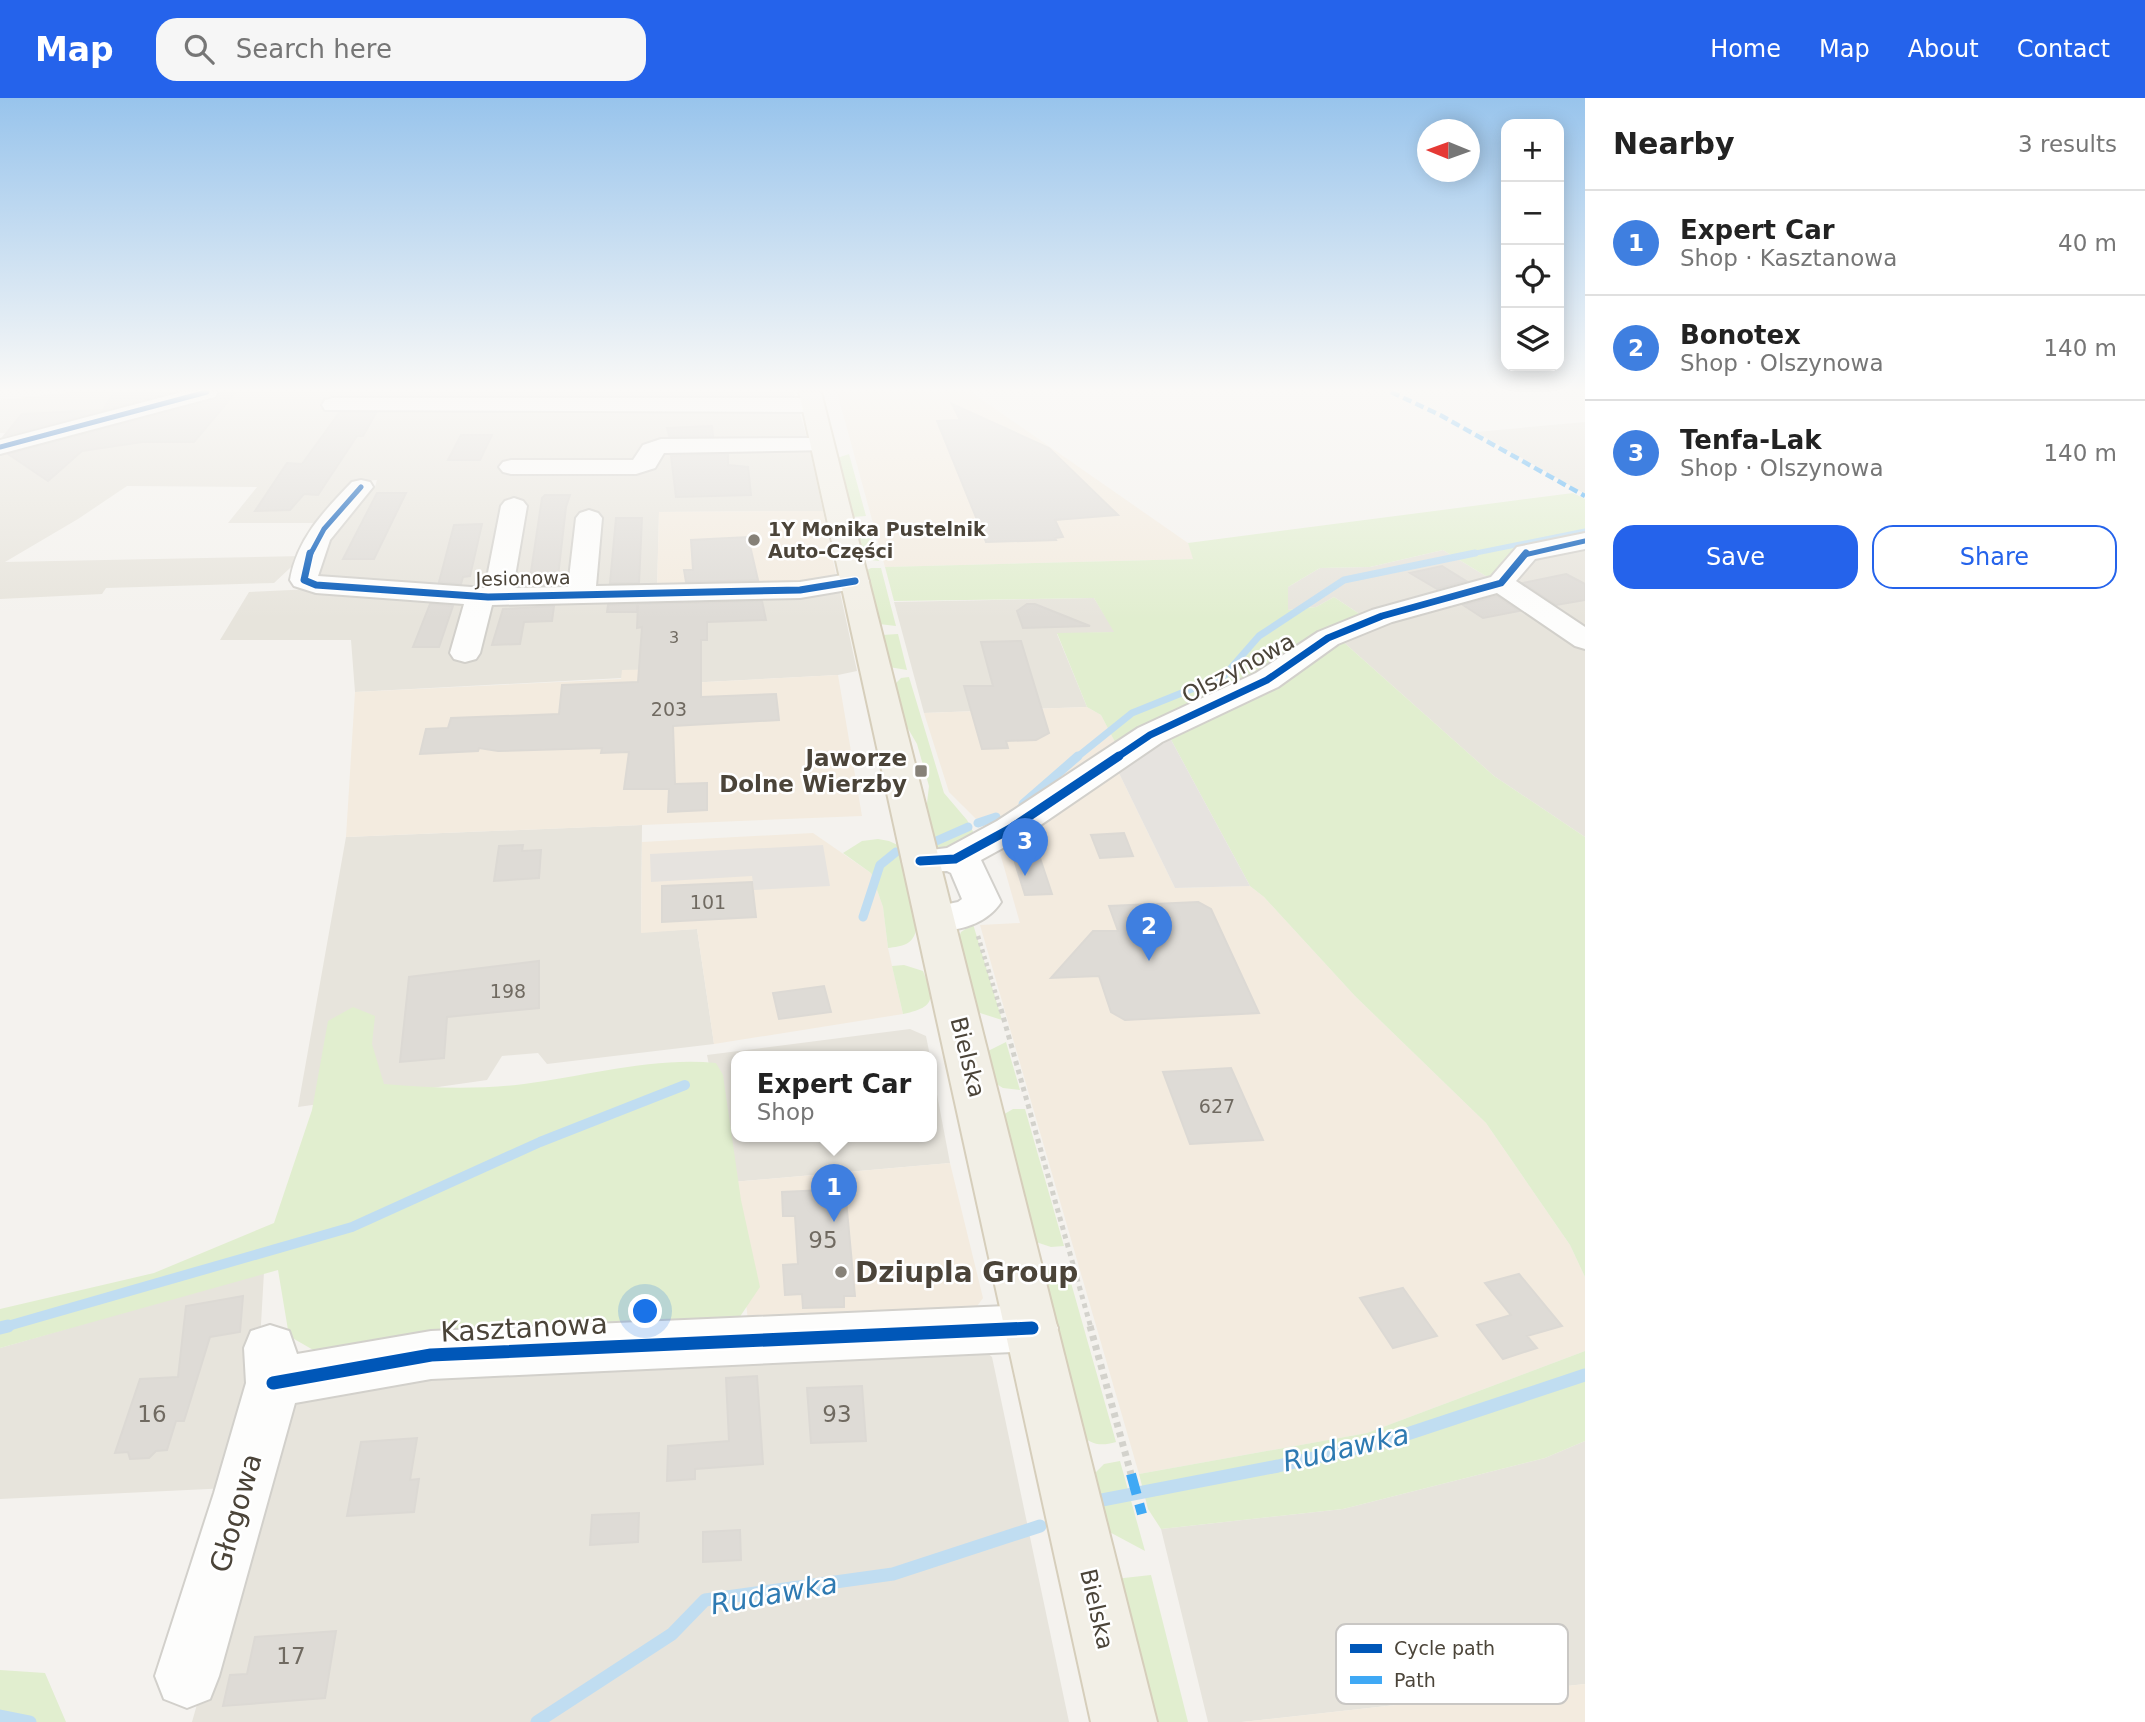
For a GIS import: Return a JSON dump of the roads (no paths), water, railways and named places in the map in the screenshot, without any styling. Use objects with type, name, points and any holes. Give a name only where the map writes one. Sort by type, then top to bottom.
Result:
[{"type":"main road","name":"Bielska","points":[[828,468],[855,581],[938,860],[952,916],[1032,1328],[1124,1722]]},
{"type":"street","name":"Jesionowa","points":[[361,488],[324,526],[305,563],[304,580],[316,585],[489,597],[800,590],[855,581]]},
{"type":"street","points":[[465,653],[489,597],[514,506]]},
{"type":"street","points":[[581,595],[589,517]]},
{"type":"street","points":[[1585,541],[1527,553],[1515,563],[1502,583],[1585,640]]},
{"type":"street","name":"Olszynowa","points":[[938,860],[1010,830],[1150,735],[1267,680],[1328,638],[1382,616],[1502,583]]},
{"type":"street","name":"Kasztanowa","points":[[271,1365],[431,1355],[1032,1328]]},
{"type":"street","name":"Głogowa","points":[[187,1676],[243,1493],[271,1365]]},
{"type":"waterway","points":[[1466,555],[1585,531]]},
{"type":"waterway","points":[[1076,758],[1132,713],[1224,676],[1259,636],[1344,580],[1475,553]]},
{"type":"waterway","points":[[1023,804],[1078,756]]},
{"type":"waterway","points":[[978,823],[996,817]]},
{"type":"waterway","points":[[934,842],[968,827]]},
{"type":"waterway","points":[[863,917],[880,865],[896,852]]},
{"type":"waterway","points":[[8,1326],[352,1227],[540,1142],[685,1085]]},
{"type":"waterway","points":[[0,1328],[8,1326]]},
{"type":"waterway","points":[[1,1328],[8,1326]]},
{"type":"waterway","name":"Rudawka","points":[[1102,1500],[1278,1466],[1383,1442],[1585,1375]]},
{"type":"waterway","name":"Rudawka","points":[[537,1722],[672,1634],[705,1600],[893,1574],[1040,1526]]},
{"type":"waterway","name":"Rudawka","points":[[0,1716],[30,1722]]},
{"type":"place","name":"1Y Monika Pustelnik Auto-Części","points":[[754,540]]},
{"type":"place","name":"Jaworze Dolne Wierzby","points":[[921,771]]},
{"type":"place","name":"Tenfa-Lak","points":[[1025,876]]},
{"type":"place","name":"Bonotex","points":[[1149,961]]},
{"type":"place","name":"Expert Car","points":[[834,1222]]},
{"type":"place","name":"Dziupla Group","points":[[841,1272]]}]
